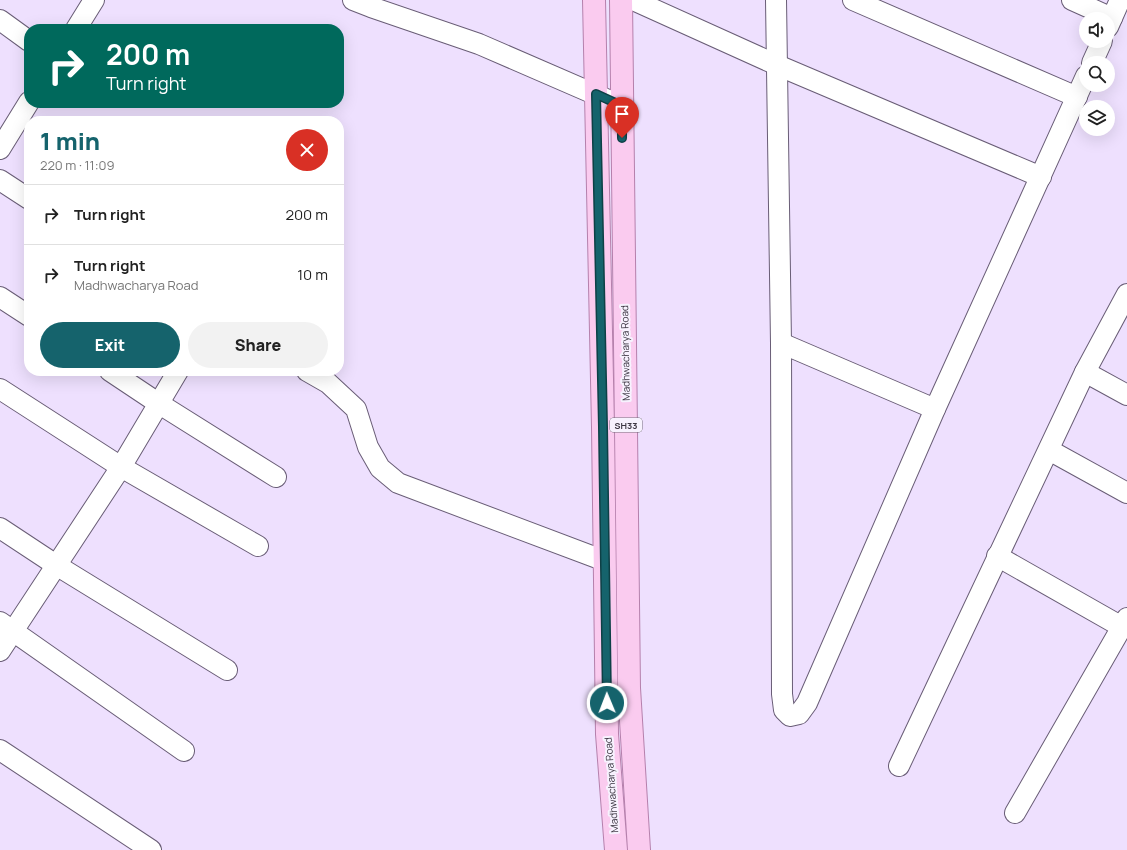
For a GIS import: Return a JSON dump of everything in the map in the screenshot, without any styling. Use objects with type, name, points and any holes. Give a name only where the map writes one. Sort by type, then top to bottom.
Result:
[{"type":"main road","name":"Madhwacharya Road","points":[[594,0],[607,734],[616,850]]},
{"type":"main road","name":"Madhwacharya Road","points":[[621,0],[629,688],[639,850]]},
{"type":"street","points":[[79,24],[94,0]]},
{"type":"street","points":[[353,0],[479,44],[622,106]]},
{"type":"street","points":[[633,0],[777,65],[1041,177]]},
{"type":"street","points":[[776,0],[781,343],[782,694],[784,710],[790,716],[799,714],[807,703],[935,409],[1079,91]]},
{"type":"street","points":[[853,0],[1076,97]]},
{"type":"street","points":[[1072,0],[1092,12]]},
{"type":"street","points":[[1115,12],[1120,0]]},
{"type":"street","points":[[0,20],[24,37]]},
{"type":"street","points":[[0,149],[25,108]]},
{"type":"street","points":[[0,180],[24,196]]},
{"type":"street","points":[[0,297],[24,313]]},
{"type":"street","points":[[899,766],[997,556],[1049,450],[1084,372],[1126,299]]},
{"type":"street","points":[[781,343],[935,409]]},
{"type":"street","points":[[1084,372],[1127,395]]},
{"type":"street","points":[[118,376],[276,477]]},
{"type":"street","points":[[0,651],[6,626],[56,565],[121,467],[175,376]]},
{"type":"street","points":[[316,376],[328,383],[356,409],[368,447],[380,468],[398,483],[605,561]]},
{"type":"street","points":[[0,389],[121,467],[258,546]]},
{"type":"street","points":[[1049,450],[1127,493]]},
{"type":"street","points":[[0,528],[56,565],[227,670]]},
{"type":"street","points":[[997,556],[1124,622],[1015,813]]},
{"type":"street","points":[[6,626],[184,751]]},
{"type":"street","points":[[0,750],[152,850]]},
{"type":"route","points":[[607,703],[596,94],[622,106],[622,138]]}]
